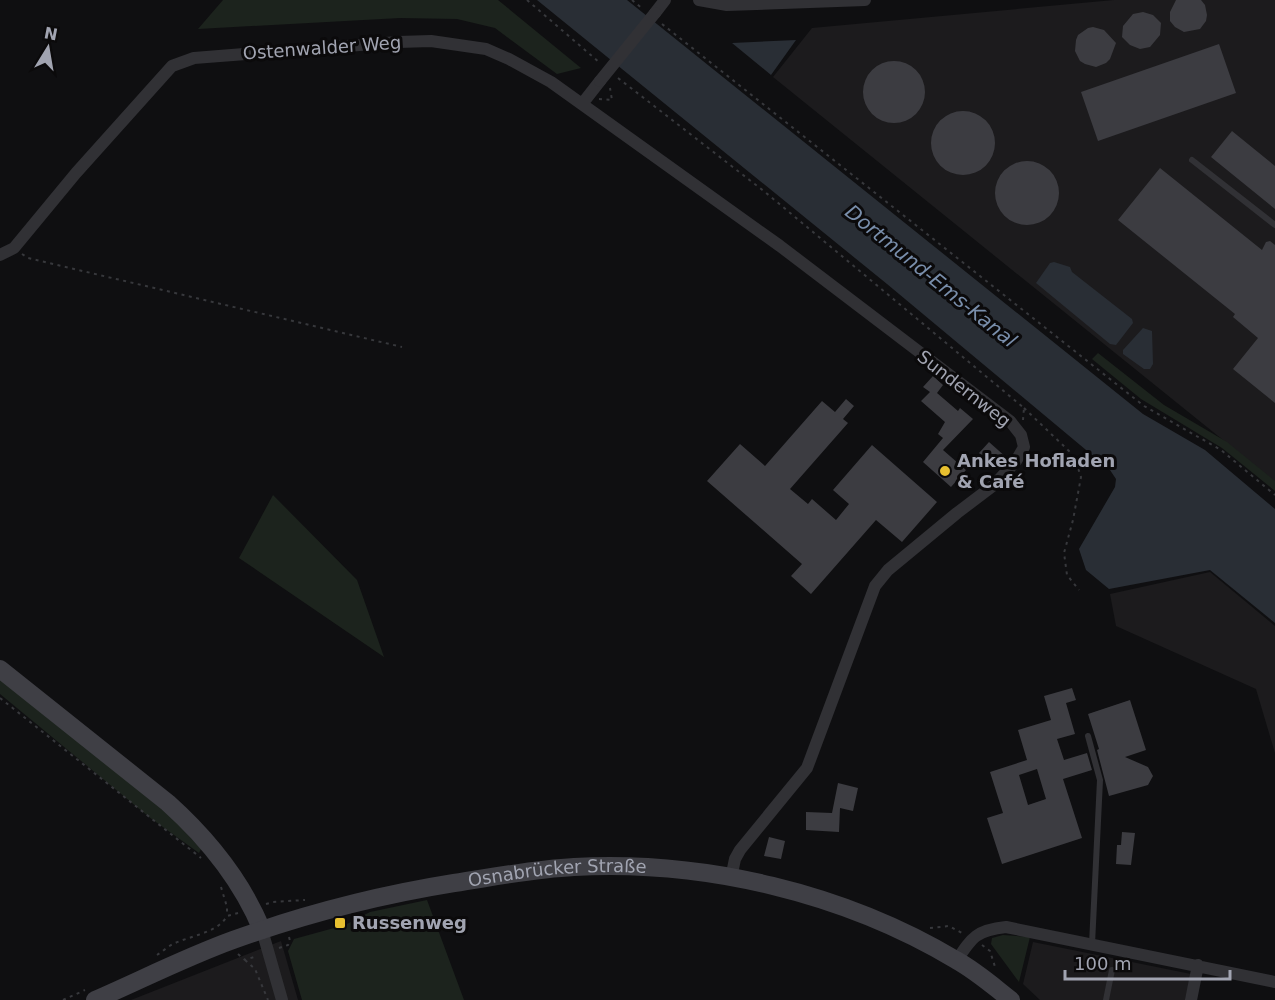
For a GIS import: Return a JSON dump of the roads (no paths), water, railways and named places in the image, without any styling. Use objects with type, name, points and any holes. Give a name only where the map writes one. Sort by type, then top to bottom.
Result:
[{"type":"main road","points":[[0,669],[194,826],[239,883],[262,930]]},
{"type":"main road","name":"Osnabrücker Straße","points":[[95,1000],[231,941],[376,897],[534,871],[575,867],[639,867],[693,872],[731,878],[845,907],[907,933],[957,960],[1011,1000]]},
{"type":"street","points":[[582,104],[665,0]]},
{"type":"street","points":[[699,0],[727,5],[865,0]]},
{"type":"street","name":"Ostenwalder Weg","points":[[5,252],[172,66],[194,58],[398,42],[431,41],[459,44],[486,50],[509,59],[552,82],[582,104]]},
{"type":"street","name":"Sundernweg","points":[[582,104],[780,246],[1010,421],[1021,435],[1024,447],[1016,461],[994,485],[888,570],[875,586],[807,768],[740,850],[735,859],[731,878]]},
{"type":"street","points":[[957,960],[971,938],[988,928],[1006,927],[1275,982]]},
{"type":"street","points":[[262,930],[282,1000]]},
{"type":"street","points":[[1191,1000],[1198,965]]},
{"type":"lane","points":[[1192,160],[1275,225]]},
{"type":"lane","points":[[1088,736],[1100,780],[1092,944]]},
{"type":"lane","points":[[1106,1000],[1112,970]]},
{"type":"water","name":"Dortmund-Ems-Kanal","points":[[537,0],[627,0],[1143,414],[1205,450],[1275,509],[1275,623],[1210,570],[1109,589],[1086,570],[1079,549],[1115,487],[1116,479],[1110,470],[887,284]]},
{"type":"water","points":[[796,40],[771,75],[732,43]]},
{"type":"water","points":[[1050,263],[1070,267],[1072,272],[1132,319],[1133,323],[1116,345],[1110,344],[1036,283]]},
{"type":"water","points":[[1143,328],[1152,331],[1153,364],[1150,369],[1144,369],[1123,354],[1123,350]]},
{"type":"place","name":"Ankes Hofladen & Café","points":[[945,471]]},
{"type":"place","name":"Russenweg","points":[[340,923]]}]
